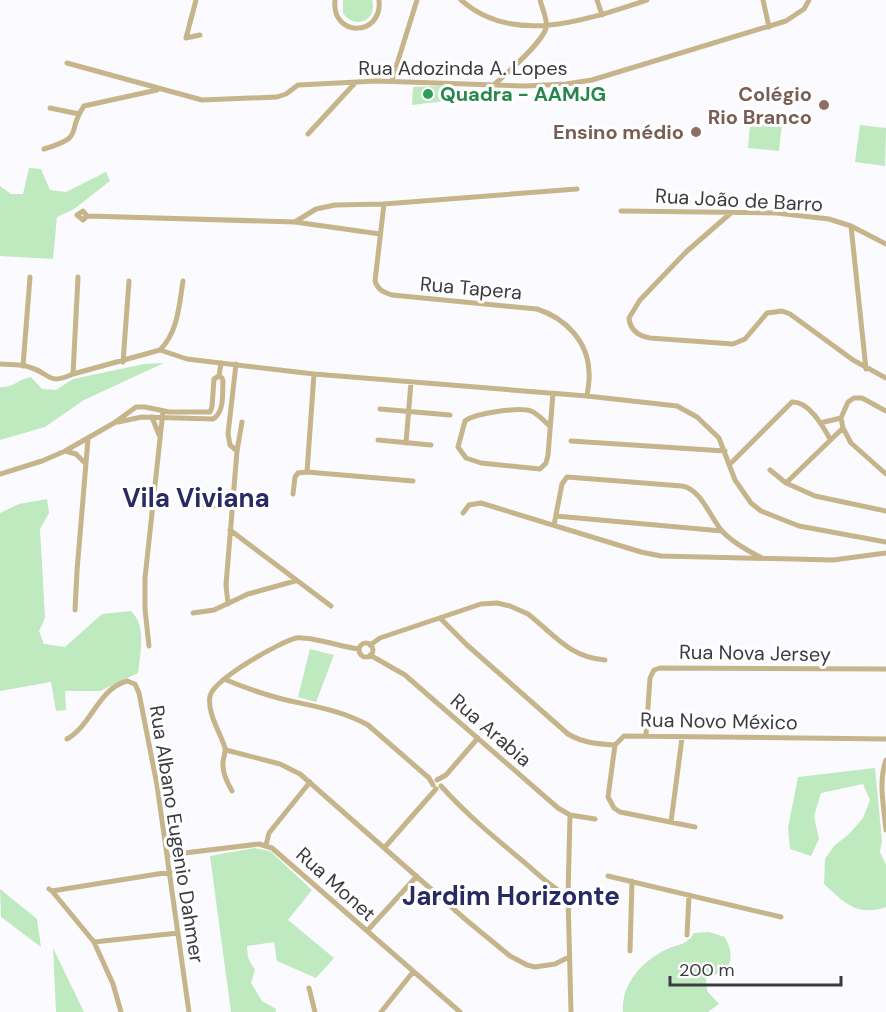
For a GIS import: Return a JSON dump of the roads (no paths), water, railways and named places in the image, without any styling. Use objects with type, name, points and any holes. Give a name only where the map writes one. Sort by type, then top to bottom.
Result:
[{"type":"street","points":[[196,0],[186,38],[200,35]]},
{"type":"street","points":[[335,0],[336,15],[340,21],[353,28],[367,26],[373,21],[378,15],[379,0],[386,0]]},
{"type":"street","points":[[392,80],[417,0]]},
{"type":"street","points":[[460,0],[478,13],[495,20],[547,26],[602,15],[647,0]]},
{"type":"street","points":[[495,84],[516,65],[547,26],[540,0]]},
{"type":"street","points":[[597,0],[602,15]]},
{"type":"street","points":[[763,0],[769,27]]},
{"type":"street","name":"Rua Adozinda A. Lopes","points":[[67,63],[202,100],[282,96],[298,85],[392,80],[552,86],[592,80],[769,27],[797,15],[809,0]]},
{"type":"street","points":[[308,134],[355,83]]},
{"type":"street","points":[[44,149],[63,144],[72,137],[79,114],[89,103],[160,90]]},
{"type":"street","points":[[50,108],[79,114]]},
{"type":"street","points":[[295,222],[305,214],[325,207],[577,189]]},
{"type":"street","name":"Rua Tapera","points":[[384,204],[375,281],[382,292],[392,295],[537,309],[554,314],[576,335],[586,353],[589,372],[587,396]]},
{"type":"street","name":"Rua João de Barro","points":[[621,211],[732,212],[829,219],[851,226],[886,244]]},
{"type":"street","points":[[732,212],[686,252],[640,300],[629,318],[633,330],[650,338],[733,344],[745,339],[767,313],[782,311],[790,314],[866,369],[886,378]]},
{"type":"street","points":[[87,216],[295,222],[380,234]]},
{"type":"street","points":[[851,226],[866,369]]},
{"type":"street","points":[[23,366],[30,277]]},
{"type":"street","points":[[73,374],[78,277]]},
{"type":"street","points":[[123,362],[129,281]]},
{"type":"street","points":[[0,364],[35,369],[55,380],[60,380],[73,374],[160,350],[168,342],[175,326],[183,281]]},
{"type":"street","points":[[160,350],[187,359],[314,374],[553,393],[677,406],[705,423],[719,438],[742,493],[761,511],[799,526],[886,542]]},
{"type":"street","points":[[0,474],[42,461],[64,451],[88,439],[136,407],[145,407],[164,414],[213,419],[221,410],[223,385],[222,378],[219,376],[221,363]]},
{"type":"street","points":[[236,364],[228,434],[230,445],[237,451]]},
{"type":"street","points":[[307,471],[314,374]]},
{"type":"street","points":[[114,423],[133,418],[152,418],[164,414],[210,412],[214,379],[219,376]]},
{"type":"street","points":[[406,443],[411,382]]},
{"type":"street","points":[[213,385],[223,385]]},
{"type":"street","points":[[550,426],[528,410],[487,412],[465,421],[458,447],[466,458],[481,463],[540,469],[546,463],[548,455],[553,393]]},
{"type":"street","points":[[886,411],[862,398],[854,398],[848,402],[841,418],[843,428],[851,443],[886,474]]},
{"type":"street","points":[[729,465],[792,402],[802,404],[820,423],[830,439]]},
{"type":"street","points":[[133,418],[136,407]]},
{"type":"street","points":[[381,409],[450,415]]},
{"type":"street","points":[[155,410],[152,418],[159,435]]},
{"type":"street","points":[[149,646],[145,609],[145,578],[159,435],[164,414]]},
{"type":"street","points":[[820,423],[841,418]]},
{"type":"street","points":[[228,604],[225,585],[237,451],[242,422]]},
{"type":"street","points":[[786,483],[843,428]]},
{"type":"street","points":[[75,610],[88,439]]},
{"type":"street","points":[[378,440],[431,445]]},
{"type":"street","points":[[571,441],[725,451]]},
{"type":"street","points":[[64,451],[76,454],[85,464]]},
{"type":"street","points":[[770,470],[786,483],[815,496],[886,511]]},
{"type":"street","points":[[293,494],[295,477],[298,473],[307,471],[413,481]]},
{"type":"street","points":[[554,525],[562,484],[567,477],[687,487],[694,491],[722,531],[742,547],[764,558]]},
{"type":"street","points":[[463,513],[469,505],[481,503],[641,552],[662,556],[833,560],[886,553]]},
{"type":"street","points":[[204,505],[232,507]]},
{"type":"street","points":[[556,516],[722,531]]},
{"type":"street","points":[[230,530],[330,606]]},
{"type":"street","points":[[193,614],[207,612],[248,594],[295,580]]},
{"type":"street","points":[[370,645],[380,638],[481,604],[497,603],[510,606],[528,615],[575,653],[584,657],[605,660]]},
{"type":"street","points":[[440,618],[467,645],[568,734],[588,743],[615,745]]},
{"type":"street","name":"Rua Arabia","points":[[224,679],[270,650],[296,638],[359,649],[363,656],[370,655],[405,675],[544,797],[570,815],[595,819]]},
{"type":"street","points":[[359,649],[363,643],[370,645]]},
{"type":"street","points":[[370,645],[372,650],[370,655]]},
{"type":"street","name":"Rua Nova Jersey","points":[[646,735],[650,678],[654,670],[660,668],[886,669]]},
{"type":"street","points":[[232,791],[222,766],[226,750],[210,704],[212,692],[224,679],[280,698],[352,717],[368,725],[508,849],[568,896]]},
{"type":"street","name":"Rua Albano Eugenio Dahmer","points":[[67,739],[82,728],[111,689],[127,681],[135,684],[139,693],[157,785],[189,1012]]},
{"type":"street","name":"Rua Novo México","points":[[670,822],[620,812],[611,803],[608,796],[615,745],[624,736],[886,739]]},
{"type":"street","points":[[385,847],[478,738]]},
{"type":"street","points":[[682,738],[670,822],[695,827]]},
{"type":"street","points":[[226,750],[280,764],[300,774],[465,919],[519,962],[536,967],[555,964],[569,957]]},
{"type":"street","points":[[886,760],[882,776],[882,793],[886,830]]},
{"type":"street","points":[[168,855],[266,845],[269,833],[310,782]]},
{"type":"street","points":[[570,815],[568,896],[571,1012]]},
{"type":"street","name":"Rua Monet","points":[[266,845],[291,863],[460,1012]]},
{"type":"street","points":[[121,1012],[113,984],[94,942],[50,890],[170,872]]},
{"type":"street","points":[[367,931],[417,876]]},
{"type":"street","points":[[608,876],[781,917]]},
{"type":"street","points":[[630,951],[632,881]]},
{"type":"street","points":[[556,887],[568,884]]},
{"type":"street","points":[[687,934],[688,895]]},
{"type":"street","points":[[94,942],[178,933]]},
{"type":"street","points":[[555,964],[569,970]]},
{"type":"street","points":[[381,1012],[413,972]]},
{"type":"street","points":[[309,988],[315,1012]]},
{"type":"place","name":"Quadra - AAMJG","points":[[428,94]]},
{"type":"place","name":"Colégio Rio Branco","points":[[824,105]]},
{"type":"place","name":"Ensino médio","points":[[696,132]]},
{"type":"district","name":"Vila Viviana","points":[[196,498]]},
{"type":"district","name":"Jardim Horizonte","points":[[511,896]]}]
